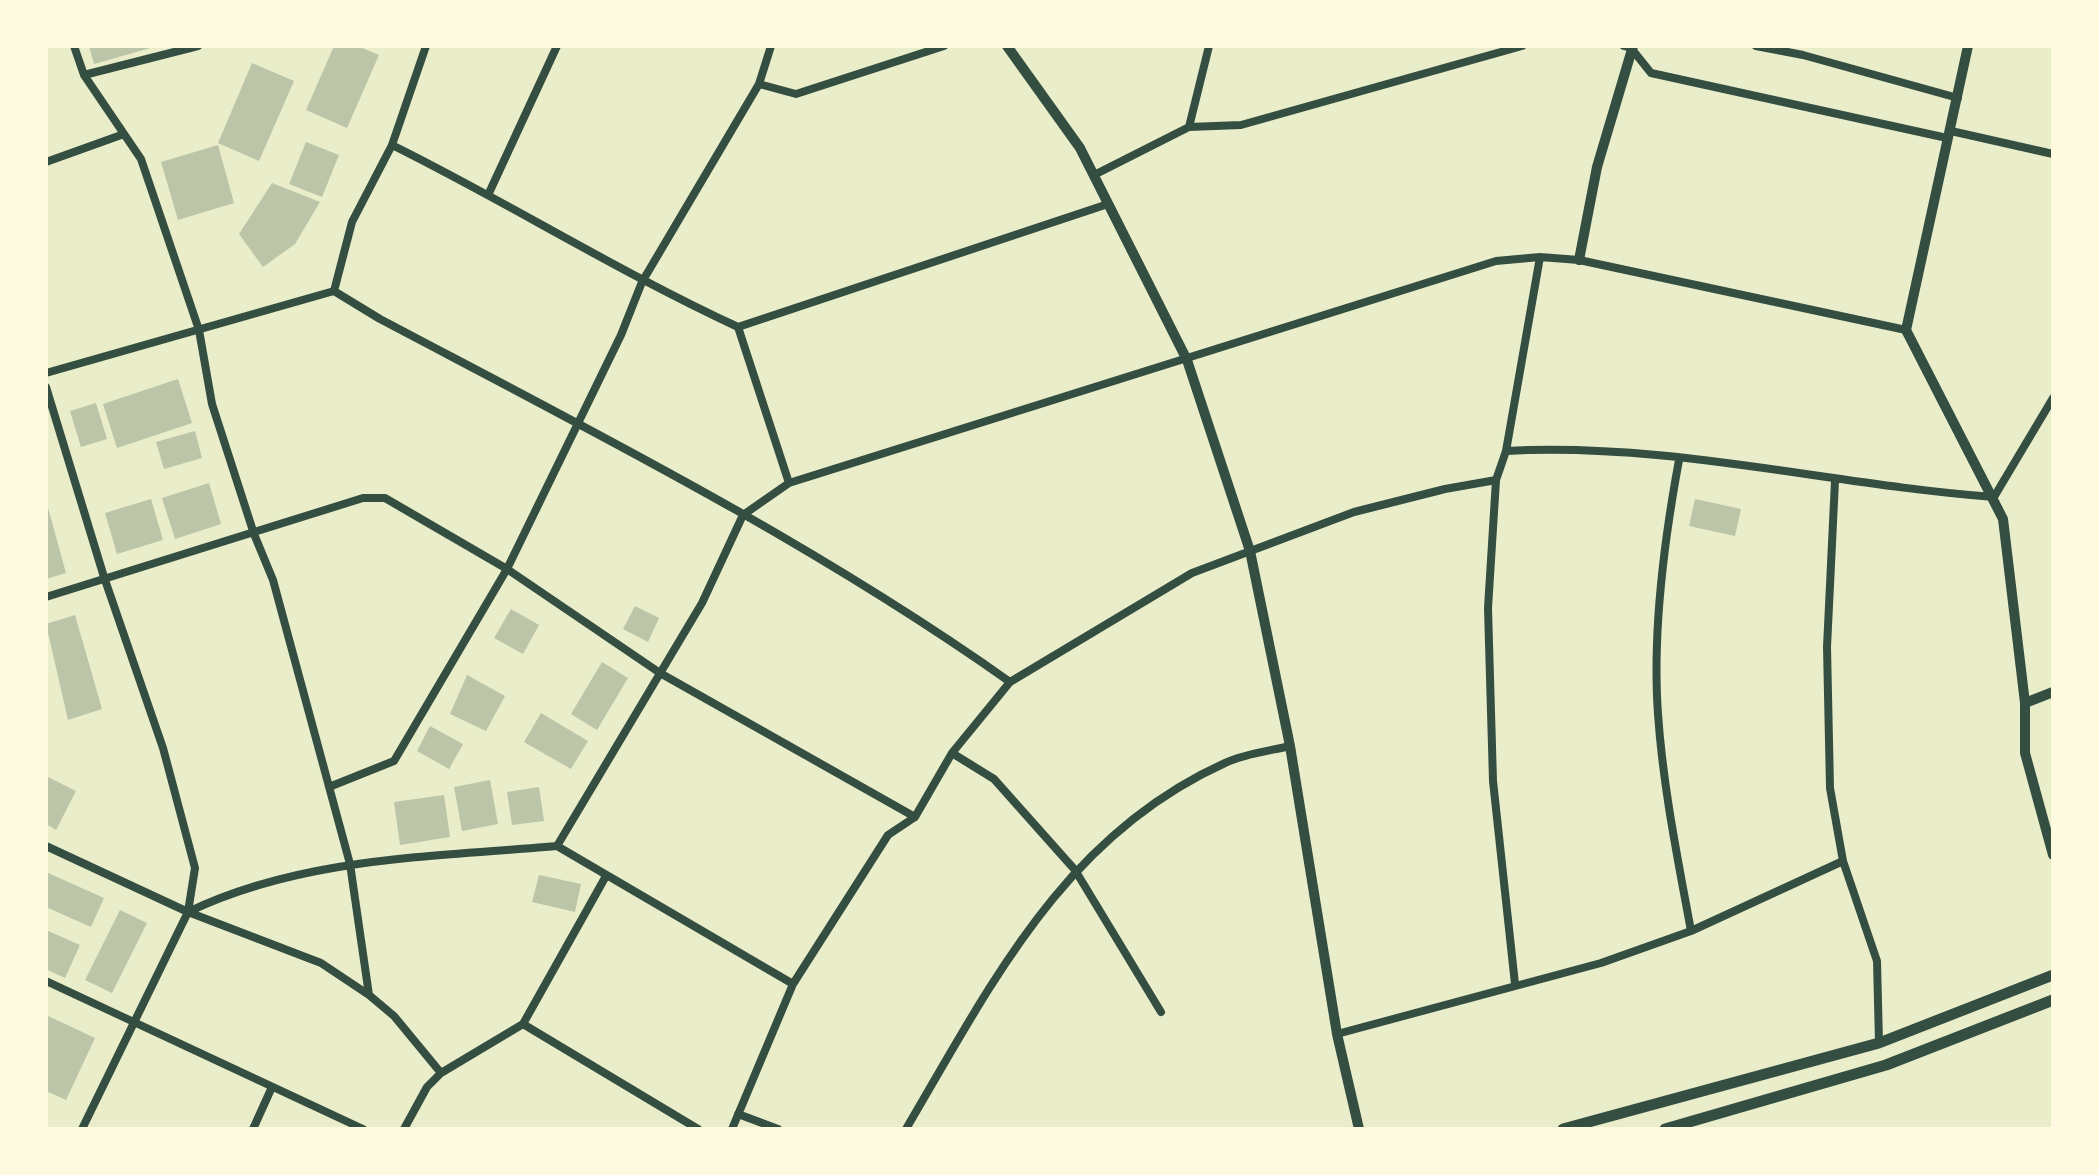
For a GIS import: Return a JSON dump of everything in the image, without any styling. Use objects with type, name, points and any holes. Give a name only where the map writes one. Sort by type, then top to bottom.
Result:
[{"type":"main road","points":[[1563,1129],[1879,1043],[2053,975]]},
{"type":"main road","points":[[1665,1129],[1886,1065],[2053,1000]]},
{"type":"street","points":[[74,46],[84,75],[141,159],[199,330],[212,404],[254,534],[273,580],[350,864],[369,995]]},
{"type":"street","points":[[84,75],[198,46]]},
{"type":"street","points":[[334,291],[352,222],[392,145],[426,46]]},
{"type":"street","points":[[489,193],[557,46]]},
{"type":"street","points":[[329,787],[394,761],[507,569],[621,335],[642,282],[759,84],[771,46]]},
{"type":"street","points":[[759,84],[796,94],[944,46]]},
{"type":"street","points":[[1007,46],[1058,114],[1094,175],[1187,360],[1250,551],[1290,746],[1337,1034],[1359,1129]]},
{"type":"street","points":[[1189,127],[1209,46]]},
{"type":"street","points":[[1094,175],[1189,127],[1241,125],[1522,46]]},
{"type":"street","points":[[1631,46],[1651,73],[2053,154]]},
{"type":"street","points":[[1579,260],[1597,167],[1631,46]]},
{"type":"street","points":[[1756,46],[1804,51],[1958,98]]},
{"type":"street","points":[[1968,46],[1906,330],[2003,519],[2025,703],[2027,764],[2053,855]]},
{"type":"street","points":[[46,162],[124,134]]},
{"type":"street","points":[[392,145],[489,193],[642,282],[738,327],[1108,204]]},
{"type":"street","points":[[557,846],[702,603],[743,515],[789,483],[1496,261],[1540,257],[1579,260],[1906,330]]},
{"type":"street","points":[[1515,984],[1492,766],[1488,608],[1496,480],[1506,451],[1540,257]]},
{"type":"street","points":[[46,373],[334,291],[743,515],[917,616],[1010,682]]},
{"type":"street","points":[[738,327],[789,483]]},
{"type":"street","points":[[46,387],[104,577],[163,748],[195,868],[188,912],[82,1129]]},
{"type":"street","points":[[1994,497],[2053,398]]},
{"type":"street","points":[[1506,451],[1552,448],[1994,497]]},
{"type":"street","points":[[1679,460],[1669,516],[1660,621],[1658,712],[1671,822],[1691,931]]},
{"type":"street","points":[[732,1129],[793,984],[888,835],[915,817],[952,753],[1010,682],[1192,573],[1354,512],[1445,489],[1496,480]]},
{"type":"street","points":[[1835,481],[1827,718],[1830,788],[1843,861],[1877,961],[1879,1043]]},
{"type":"street","points":[[46,597],[363,498],[385,498],[507,569],[660,673],[915,817]]},
{"type":"street","points":[[2025,703],[2053,692]]},
{"type":"street","points":[[906,1129],[974,1008],[1014,946],[1075,870],[1122,828],[1175,789],[1227,761],[1290,746]]},
{"type":"street","points":[[952,753],[994,779],[1075,870],[1161,1012]]},
{"type":"street","points":[[46,846],[188,912],[321,963],[394,1016],[441,1073]]},
{"type":"street","points":[[188,912],[232,891],[350,864],[557,846],[793,984]]},
{"type":"street","points":[[1337,1034],[1601,963],[1691,931],[1843,861]]},
{"type":"street","points":[[404,1129],[427,1087],[441,1073],[523,1024],[606,876]]},
{"type":"street","points":[[46,981],[363,1129]]},
{"type":"street","points":[[523,1024],[698,1129]]},
{"type":"street","points":[[253,1129],[272,1087]]},
{"type":"street","points":[[738,1114],[778,1129]]},
{"type":"building","points":[[89,46],[154,46],[154,47],[94,64]]},
{"type":"building","points":[[334,46],[358,46],[379,55],[347,128],[306,110]]},
{"type":"building","points":[[252,63],[294,81],[259,161],[218,143]]},
{"type":"building","points":[[306,142],[339,155],[322,197],[289,184]]},
{"type":"building","points":[[218,145],[234,203],[178,220],[161,162]]},
{"type":"building","points":[[272,183],[320,202],[295,244],[263,267],[239,234]]},
{"type":"building","points":[[178,379],[192,423],[117,448],[103,404]]},
{"type":"building","points":[[96,403],[107,439],[81,447],[70,411]]},
{"type":"building","points":[[195,431],[202,458],[164,469],[156,442]]},
{"type":"building","points":[[209,483],[221,524],[175,539],[162,498]]},
{"type":"building","points":[[151,499],[163,540],[117,554],[105,513]]},
{"type":"building","points":[[1695,499],[1741,509],[1735,536],[1689,526]]},
{"type":"building","points":[[46,505],[66,573],[46,579]]},
{"type":"building","points":[[635,606],[659,618],[648,642],[623,629]]},
{"type":"building","points":[[511,609],[539,625],[523,654],[494,638]]},
{"type":"building","points":[[75,615],[102,709],[68,720],[46,624]]},
{"type":"building","points":[[602,662],[628,678],[597,730],[571,714]]},
{"type":"building","points":[[467,675],[505,696],[486,731],[450,714]]},
{"type":"building","points":[[541,713],[588,741],[571,769],[524,742]]},
{"type":"building","points":[[430,726],[463,744],[449,769],[417,751]]},
{"type":"building","points":[[46,776],[76,791],[56,830],[46,824]]},
{"type":"building","points":[[490,780],[498,824],[462,831],[454,787]]},
{"type":"building","points":[[539,787],[544,821],[512,825],[507,792]]},
{"type":"building","points":[[444,795],[450,837],[400,845],[394,802]]},
{"type":"building","points":[[46,872],[104,898],[91,927],[46,907]]},
{"type":"building","points":[[539,875],[581,884],[575,912],[532,902]]},
{"type":"building","points":[[120,910],[147,923],[112,993],[85,980]]},
{"type":"building","points":[[46,930],[80,945],[65,978],[46,969]]},
{"type":"building","points":[[46,1015],[95,1038],[66,1100],[46,1091]]}]
